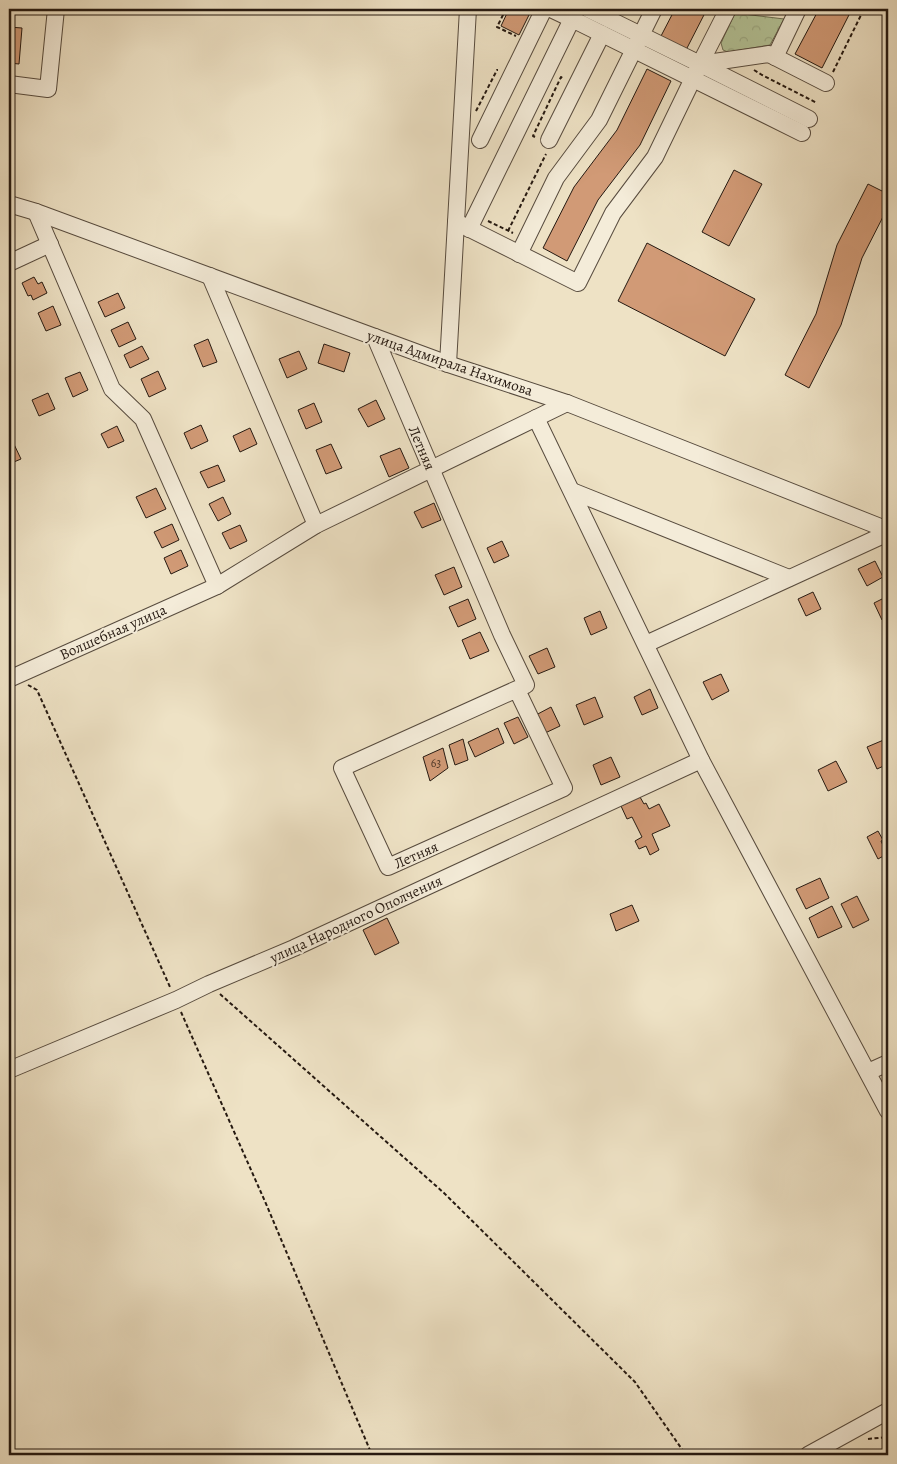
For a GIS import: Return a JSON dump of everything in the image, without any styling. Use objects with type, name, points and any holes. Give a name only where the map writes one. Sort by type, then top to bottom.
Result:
[{"type":"street","points":[[9,84],[48,90],[56,9]]},
{"type":"street","points":[[448,364],[467,222],[468,9]]},
{"type":"street","points":[[480,140],[544,9]]},
{"type":"street","points":[[552,9],[602,34],[637,42]]},
{"type":"street","points":[[588,9],[637,42],[806,126]]},
{"type":"street","points":[[522,247],[556,178],[599,120],[654,9]]},
{"type":"street","points":[[467,222],[522,247],[578,284],[613,213],[655,157],[728,9]]},
{"type":"street","points":[[775,56],[798,9]]},
{"type":"street","points":[[467,222],[572,19]]},
{"type":"street","points":[[548,146],[602,34]]},
{"type":"street","points":[[696,72],[769,54],[828,78]]},
{"type":"street","name":"улица Адмирала Нахимова","points":[[9,204],[36,212],[448,364],[567,403],[888,531]]},
{"type":"street","points":[[36,212],[112,389],[143,419],[217,586]]},
{"type":"street","points":[[9,263],[50,244]]},
{"type":"street","points":[[210,276],[316,524]]},
{"type":"street","name":"Летняя","points":[[375,337],[502,635],[526,685],[342,768],[388,867],[564,788],[516,690]]},
{"type":"street","name":"Волшебная улица","points":[[11,678],[217,586],[316,524],[567,403]]},
{"type":"street","points":[[536,418],[701,760],[888,1111]]},
{"type":"street","points":[[572,491],[789,578]]},
{"type":"street","points":[[646,644],[888,531]]},
{"type":"street","name":"улица Народного Ополчения","points":[[9,1070],[294,948],[701,760]]},
{"type":"street","points":[[868,1072],[888,1063]]},
{"type":"street","points":[[808,1455],[888,1411]]},
{"type":"path","points":[[506,9],[497,27],[522,39]]},
{"type":"path","points":[[828,78],[864,9]]},
{"type":"path","points":[[751,69],[817,103]]},
{"type":"path","points":[[508,231],[548,146]]},
{"type":"path","points":[[467,222],[508,231],[522,247]]},
{"type":"path","points":[[11,678],[37,690],[267,1206],[372,1455]]},
{"type":"path","points":[[209,984],[444,1193],[635,1382],[686,1455]]},
{"type":"green space","points":[[735,13],[784,19],[770,45],[728,52],[723,50],[721,43]]},
{"type":"building","points":[[509,9],[526,9],[531,11],[519,35],[501,26]]},
{"type":"building","points":[[675,9],[707,9],[686,50],[661,36]]},
{"type":"building","points":[[819,9],[852,9],[822,68],[795,54]]},
{"type":"building","points":[[9,27],[22,28],[19,64],[9,63]]},
{"type":"building","points":[[647,69],[671,81],[640,145],[598,200],[567,261],[543,248],[574,187],[617,130]]},
{"type":"building","points":[[734,170],[762,184],[729,246],[702,232]]},
{"type":"building","points":[[868,184],[888,194],[888,207],[862,258],[841,325],[809,388],[785,375],[816,314],[837,245]]},
{"type":"building","points":[[647,243],[755,299],[725,356],[618,301]]},
{"type":"building","points":[[34,277],[38,284],[42,282],[47,293],[33,300],[31,295],[28,296],[22,283]]},
{"type":"building","points":[[118,293],[125,308],[105,317],[98,302]]},
{"type":"building","points":[[53,306],[61,325],[46,331],[38,313]]},
{"type":"building","points":[[128,322],[136,339],[119,347],[111,330]]},
{"type":"building","points":[[208,339],[217,362],[203,367],[194,345]]},
{"type":"building","points":[[324,344],[350,353],[344,372],[318,363]]},
{"type":"building","points":[[142,346],[149,359],[130,368],[124,355]]},
{"type":"building","points":[[299,351],[307,369],[287,378],[279,359]]},
{"type":"building","points":[[158,371],[166,389],[149,397],[141,379]]},
{"type":"building","points":[[80,372],[88,390],[73,397],[65,378]]},
{"type":"building","points":[[48,393],[55,409],[39,416],[32,400]]},
{"type":"building","points":[[376,400],[385,419],[368,427],[358,409]]},
{"type":"building","points":[[314,403],[322,422],[306,429],[298,410]]},
{"type":"building","points":[[201,425],[208,441],[191,449],[184,433]]},
{"type":"building","points":[[117,426],[124,441],[108,448],[101,434]]},
{"type":"building","points":[[250,428],[257,444],[240,452],[233,436]]},
{"type":"building","points":[[12,440],[21,459],[9,464],[9,442]]},
{"type":"building","points":[[331,444],[342,468],[326,474],[316,450]]},
{"type":"building","points":[[400,448],[409,468],[389,477],[380,456]]},
{"type":"building","points":[[218,465],[225,481],[208,488],[200,472]]},
{"type":"building","points":[[156,488],[166,509],[146,518],[136,497]]},
{"type":"building","points":[[223,497],[231,514],[218,521],[209,504]]},
{"type":"building","points":[[434,503],[441,520],[422,528],[414,512]]},
{"type":"building","points":[[172,524],[179,540],[162,548],[154,532]]},
{"type":"building","points":[[240,525],[247,541],[230,549],[222,533]]},
{"type":"building","points":[[502,541],[509,556],[494,563],[487,548]]},
{"type":"building","points":[[181,550],[188,566],[171,574],[164,558]]},
{"type":"building","points":[[875,561],[883,577],[867,586],[858,569]]},
{"type":"building","points":[[454,567],[462,587],[444,595],[435,575]]},
{"type":"building","points":[[813,592],[821,609],[806,616],[798,599]]},
{"type":"building","points":[[888,596],[888,616],[882,620],[874,603]]},
{"type":"building","points":[[468,599],[476,619],[458,627],[449,607]]},
{"type":"building","points":[[600,611],[607,628],[591,635],[584,618]]},
{"type":"building","points":[[480,632],[489,651],[470,659],[462,640]]},
{"type":"building","points":[[547,648],[555,667],[538,674],[529,656]]},
{"type":"building","points":[[721,674],[729,691],[712,700],[703,682]]},
{"type":"building","points":[[650,689],[658,708],[642,715],[634,697]]},
{"type":"building","points":[[595,697],[603,717],[584,725],[576,705]]},
{"type":"building","points":[[551,707],[560,726],[543,734],[534,716]]},
{"type":"building","points":[[518,717],[528,737],[514,744],[504,723]]},
{"type":"building","points":[[498,728],[504,743],[475,757],[468,742]]},
{"type":"building","points":[[463,739],[468,760],[455,765],[449,745]]},
{"type":"building","points":[[886,739],[888,743],[888,764],[877,769],[867,747]]},
{"type":"building","points":[[443,748],[448,768],[430,781],[423,757]]},
{"type":"building","points":[[611,757],[620,777],[601,785],[593,765]]},
{"type":"building","points":[[836,761],[847,782],[828,791],[818,770]]},
{"type":"building","points":[[640,797],[649,809],[659,804],[670,826],[652,834],[659,850],[650,855],[646,846],[639,849],[635,841],[642,837],[632,817],[627,819],[621,806]]},
{"type":"building","points":[[878,831],[887,854],[878,859],[867,837]]},
{"type":"building","points":[[820,878],[829,898],[806,909],[796,889]]},
{"type":"building","points":[[857,896],[869,920],[853,928],[841,904]]},
{"type":"building","points":[[632,905],[639,921],[616,931],[610,914]]},
{"type":"building","points":[[832,906],[842,927],[818,938],[809,918]]},
{"type":"building","points":[[387,918],[399,943],[375,955],[363,930]]}]
